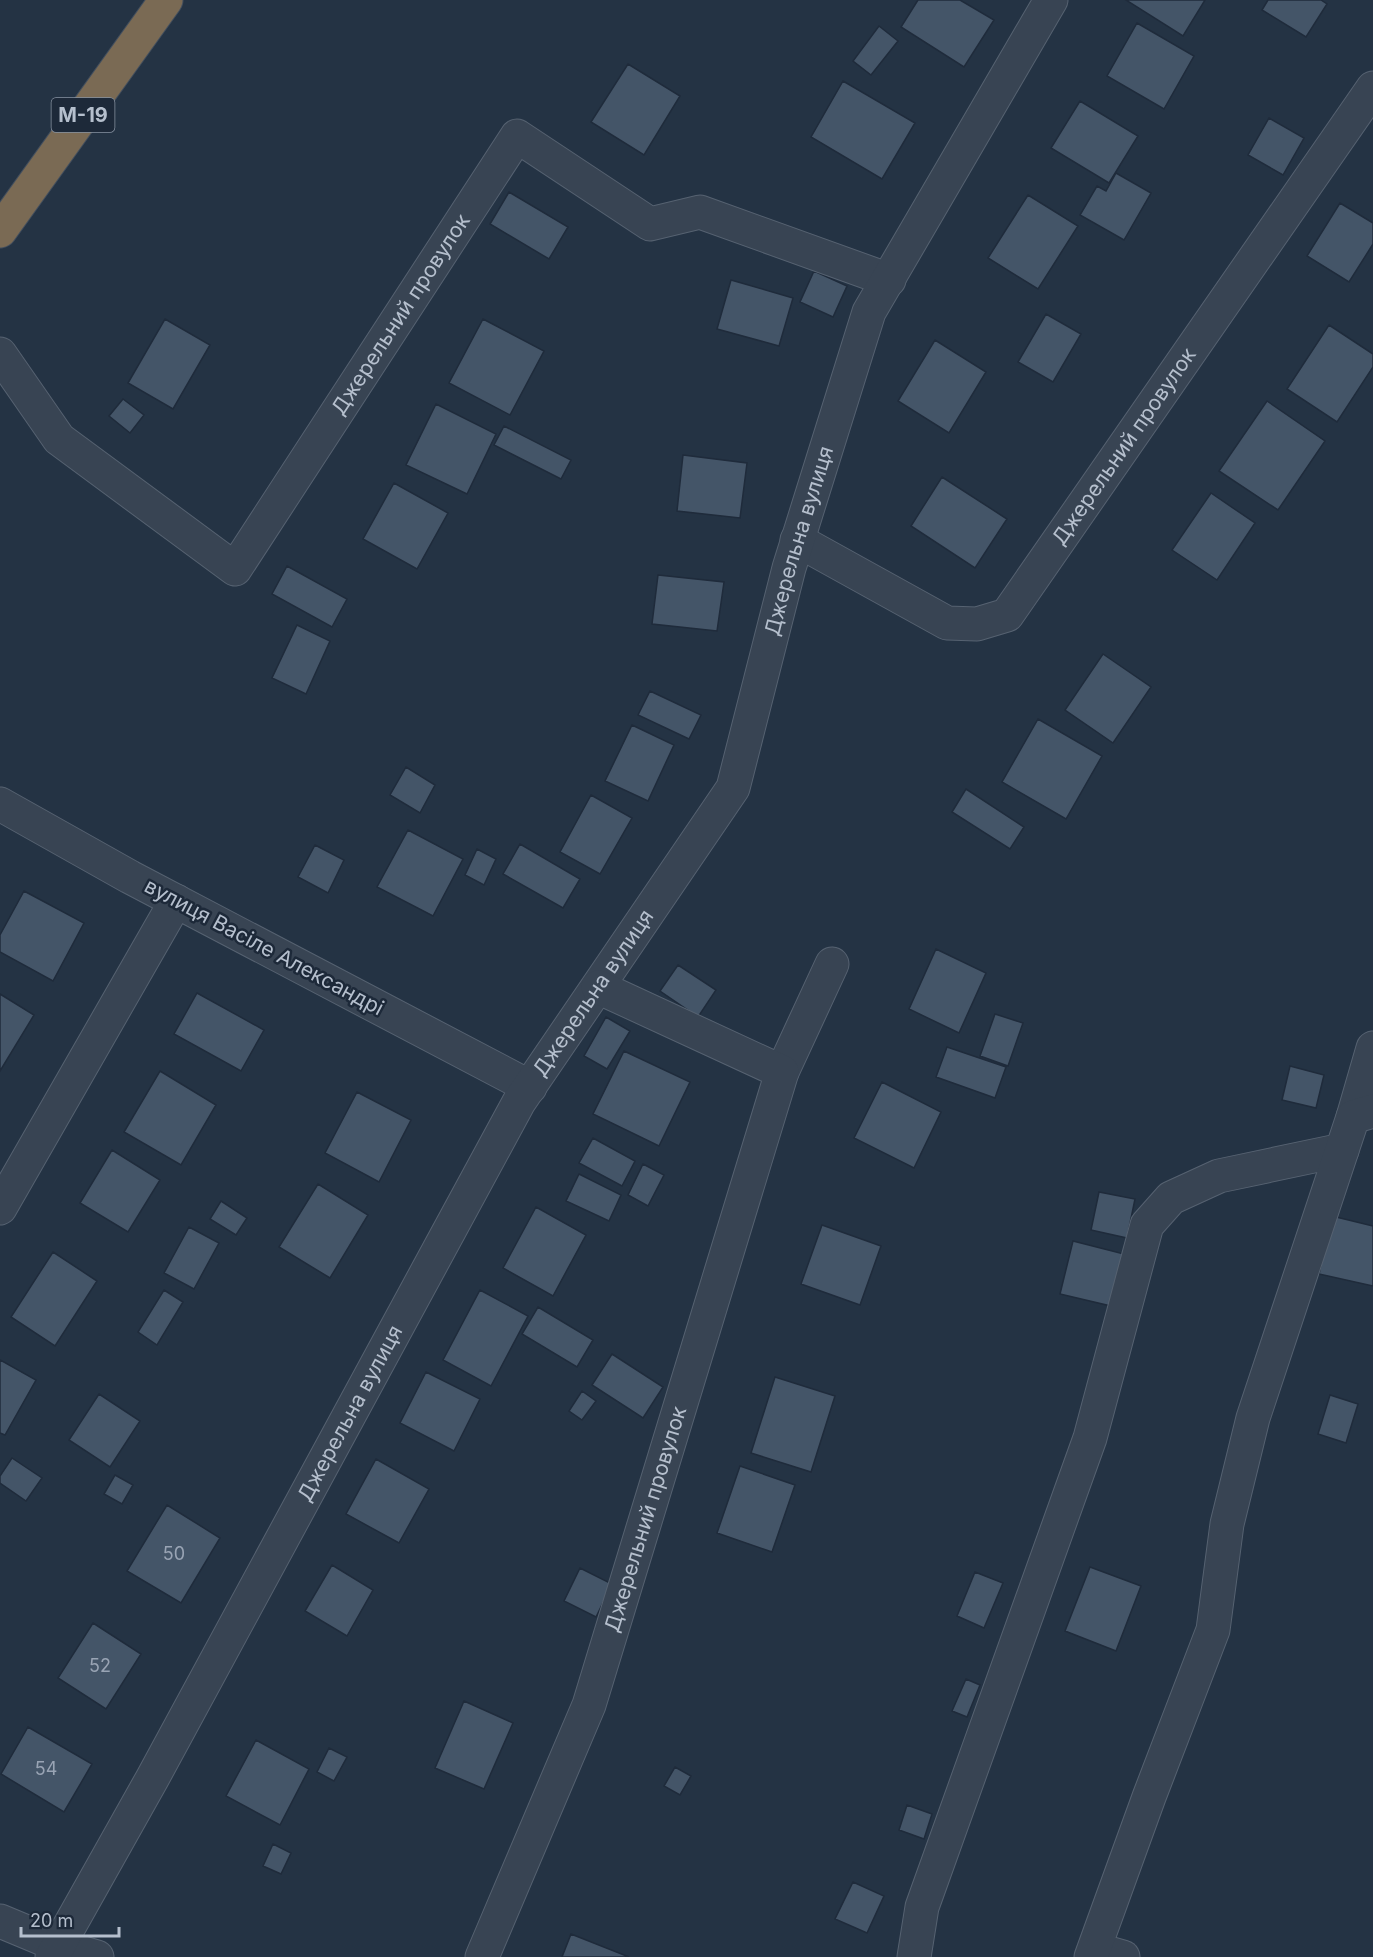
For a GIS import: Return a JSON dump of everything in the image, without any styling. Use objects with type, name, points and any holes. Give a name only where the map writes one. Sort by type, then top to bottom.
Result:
[{"type":"highway","name":"М-19","points":[[0,231],[166,0]]},
{"type":"street","name":"Джерельна вулиця","points":[[56,1951],[530,1087],[733,788],[797,540],[869,312],[1052,0]]},
{"type":"street","name":"Джерельний провулок","points":[[797,540],[947,623],[977,624],[1007,615],[1373,88]]},
{"type":"street","name":"Джерельний провулок","points":[[0,354],[59,439],[235,569],[517,136],[650,224],[700,212],[889,280]]},
{"type":"street","name":"вулиця Васіле Александрі","points":[[0,804],[176,901],[530,1087]]},
{"type":"street","points":[[0,1208],[176,901]]},
{"type":"street","name":"Джерельний провулок","points":[[482,1957],[589,1705],[782,1072],[832,964]]},
{"type":"street","points":[[598,987],[782,1072]]},
{"type":"street","points":[[1103,1954],[1149,1797],[1213,1630],[1227,1524],[1252,1418],[1342,1150],[1363,1114],[1373,1048]]},
{"type":"street","points":[[914,1957],[922,1906],[1090,1438],[1147,1225],[1171,1198],[1219,1176],[1342,1150]]},
{"type":"street","points":[[0,1922],[56,1951],[97,1957]]},
{"type":"building","points":[[918,0],[960,0],[994,20],[964,67],[901,27]]},
{"type":"building","points":[[1126,0],[1205,0],[1183,36]]},
{"type":"building","points":[[1268,0],[1321,0],[1327,4],[1306,37],[1262,10]]},
{"type":"building","points":[[1137,23],[1194,56],[1164,109],[1107,76]]},
{"type":"building","points":[[879,26],[898,41],[871,75],[853,61]]},
{"type":"building","points":[[628,64],[680,96],[644,155],[591,122]]},
{"type":"building","points":[[843,81],[915,123],[882,179],[811,137]]},
{"type":"building","points":[[1080,101],[1138,136],[1109,183],[1051,148]]},
{"type":"building","points":[[1269,118],[1304,138],[1283,175],[1248,155]]},
{"type":"building","points":[[1116,173],[1151,193],[1124,240],[1080,215],[1097,186],[1106,191]]},
{"type":"building","points":[[509,192],[568,227],[549,259],[490,224]]},
{"type":"building","points":[[1028,195],[1078,226],[1038,289],[988,258]]},
{"type":"building","points":[[1340,203],[1373,223],[1373,244],[1349,282],[1307,256]]},
{"type":"building","points":[[814,271],[847,286],[833,317],[800,302]]},
{"type":"building","points":[[731,280],[793,298],[779,346],[717,329]]},
{"type":"building","points":[[1046,314],[1081,334],[1053,382],[1018,362]]},
{"type":"building","points":[[165,319],[210,345],[173,409],[128,383]]},
{"type":"building","points":[[483,319],[544,351],[510,415],[449,383]]},
{"type":"building","points":[[1329,325],[1373,354],[1373,367],[1337,422],[1287,389]]},
{"type":"building","points":[[935,340],[986,372],[949,433],[898,401]]},
{"type":"building","points":[[123,399],[144,415],[130,433],[109,416]]},
{"type":"building","points":[[1267,401],[1325,441],[1278,510],[1219,471]]},
{"type":"building","points":[[436,404],[496,434],[467,494],[406,465]]},
{"type":"building","points":[[504,426],[571,460],[561,479],[494,445]]},
{"type":"building","points":[[683,455],[747,463],[740,518],[677,511]]},
{"type":"building","points":[[942,477],[1007,519],[975,568],[911,526]]},
{"type":"building","points":[[394,483],[448,513],[417,569],[363,539]]},
{"type":"building","points":[[1211,493],[1255,523],[1217,580],[1172,550]]},
{"type":"building","points":[[287,566],[347,599],[332,627],[272,594]]},
{"type":"building","points":[[658,575],[724,582],[717,631],[652,624]]},
{"type":"building","points":[[297,625],[330,641],[306,694],[272,678]]},
{"type":"building","points":[[1103,654],[1151,687],[1113,743],[1065,710]]},
{"type":"building","points":[[650,691],[701,715],[689,739],[638,715]]},
{"type":"building","points":[[1038,719],[1102,756],[1066,819],[1002,782]]},
{"type":"building","points":[[632,725],[674,745],[648,801],[605,781]]},
{"type":"building","points":[[406,767],[435,785],[420,813],[390,795]]},
{"type":"building","points":[[966,789],[1024,827],[1010,849],[952,812]]},
{"type":"building","points":[[591,795],[632,818],[600,874],[560,852]]},
{"type":"building","points":[[408,830],[463,859],[433,916],[377,887]]},
{"type":"building","points":[[520,844],[580,879],[563,908],[503,874]]},
{"type":"building","points":[[315,845],[344,860],[328,893],[298,877]]},
{"type":"building","points":[[477,849],[496,859],[484,885],[465,875]]},
{"type":"building","points":[[24,891],[84,923],[53,981],[0,952],[0,935]]},
{"type":"building","points":[[936,949],[986,973],[959,1033],[909,1009]]},
{"type":"building","points":[[678,965],[716,990],[698,1017],[660,991]]},
{"type":"building","points":[[197,993],[264,1030],[241,1071],[174,1034]]},
{"type":"building","points":[[0,994],[34,1015],[0,1071]]},
{"type":"building","points":[[995,1014],[1023,1023],[1008,1066],[980,1056]]},
{"type":"building","points":[[606,1017],[630,1031],[607,1069],[584,1056]]},
{"type":"building","points":[[947,1047],[1006,1067],[995,1098],[936,1077]]},
{"type":"building","points":[[624,1051],[690,1082],[659,1146],[593,1114]]},
{"type":"building","points":[[1290,1066],[1324,1075],[1316,1108],[1282,1100]]},
{"type":"building","points":[[160,1071],[216,1105],[181,1165],[124,1132]]},
{"type":"building","points":[[882,1082],[941,1112],[914,1168],[854,1138]]},
{"type":"building","points":[[357,1092],[411,1120],[379,1182],[325,1153]]},
{"type":"building","points":[[593,1138],[635,1161],[622,1186],[579,1163]]},
{"type":"building","points":[[112,1150],[160,1180],[128,1232],[80,1203]]},
{"type":"building","points":[[643,1164],[664,1175],[648,1206],[628,1195]]},
{"type":"building","points":[[579,1174],[621,1195],[609,1221],[566,1201]]},
{"type":"building","points":[[318,1184],[368,1215],[330,1278],[279,1247]]},
{"type":"building","points":[[1099,1192],[1135,1199],[1127,1238],[1091,1230]]},
{"type":"building","points":[[221,1201],[247,1218],[236,1235],[210,1219]]},
{"type":"building","points":[[536,1207],[586,1235],[553,1296],[503,1268]]},
{"type":"building","points":[[1332,1216],[1373,1226],[1373,1286],[1319,1274]]},
{"type":"building","points":[[822,1225],[881,1246],[860,1305],[801,1284]]},
{"type":"building","points":[[189,1227],[219,1243],[194,1289],[164,1273]]},
{"type":"building","points":[[1073,1241],[1124,1254],[1111,1306],[1060,1294]]},
{"type":"building","points":[[53,1252],[97,1281],[55,1346],[11,1317]]},
{"type":"building","points":[[164,1290],[183,1302],[157,1345],[138,1332]]},
{"type":"building","points":[[480,1290],[528,1316],[491,1386],[443,1360]]},
{"type":"building","points":[[538,1307],[593,1340],[577,1367],[522,1334]]},
{"type":"building","points":[[612,1354],[663,1387],[643,1418],[592,1385]]},
{"type":"building","points":[[0,1360],[36,1380],[5,1435],[0,1433]]},
{"type":"building","points":[[426,1372],[480,1399],[454,1451],[400,1423]]},
{"type":"building","points":[[775,1377],[835,1396],[811,1472],[751,1453]]},
{"type":"building","points":[[582,1391],[596,1401],[582,1420],[569,1411]]},
{"type":"building","points":[[99,1394],[140,1421],[110,1467],[69,1440]]},
{"type":"building","points":[[1330,1395],[1358,1404],[1346,1443],[1318,1434]]},
{"type":"building","points":[[12,1458],[42,1478],[26,1501],[0,1483],[0,1476]]},
{"type":"building","points":[[376,1459],[429,1489],[399,1543],[346,1514]]},
{"type":"building","points":[[740,1466],[795,1485],[772,1552],[717,1533]]},
{"type":"building","points":[[115,1475],[133,1485],[122,1504],[104,1494]]},
{"type":"building","points":[[167,1505],[220,1538],[181,1603],[127,1571]]},
{"type":"building","points":[[332,1565],[373,1590],[347,1636],[305,1611]]},
{"type":"building","points":[[1090,1567],[1141,1586],[1116,1651],[1065,1631]]},
{"type":"building","points":[[580,1568],[612,1584],[596,1617],[564,1601]]},
{"type":"building","points":[[975,1572],[1003,1583],[984,1628],[957,1616]]},
{"type":"building","points":[[93,1623],[141,1654],[106,1709],[58,1678]]},
{"type":"building","points":[[966,1679],[980,1685],[967,1717],[952,1711]]},
{"type":"building","points":[[464,1701],[513,1723],[484,1789],[435,1768]]},
{"type":"building","points":[[28,1727],[92,1764],[64,1812],[1,1774]]},
{"type":"building","points":[[256,1740],[309,1769],[280,1825],[226,1796]]},
{"type":"building","points":[[329,1748],[347,1757],[334,1781],[317,1772]]},
{"type":"building","points":[[675,1767],[691,1776],[680,1795],[664,1786]]},
{"type":"building","points":[[907,1805],[932,1814],[924,1839],[899,1830]]},
{"type":"building","points":[[273,1844],[291,1853],[281,1874],[263,1866]]},
{"type":"building","points":[[853,1882],[884,1896],[867,1933],[835,1919]]},
{"type":"building","points":[[571,1934],[629,1957],[562,1957]]}]
